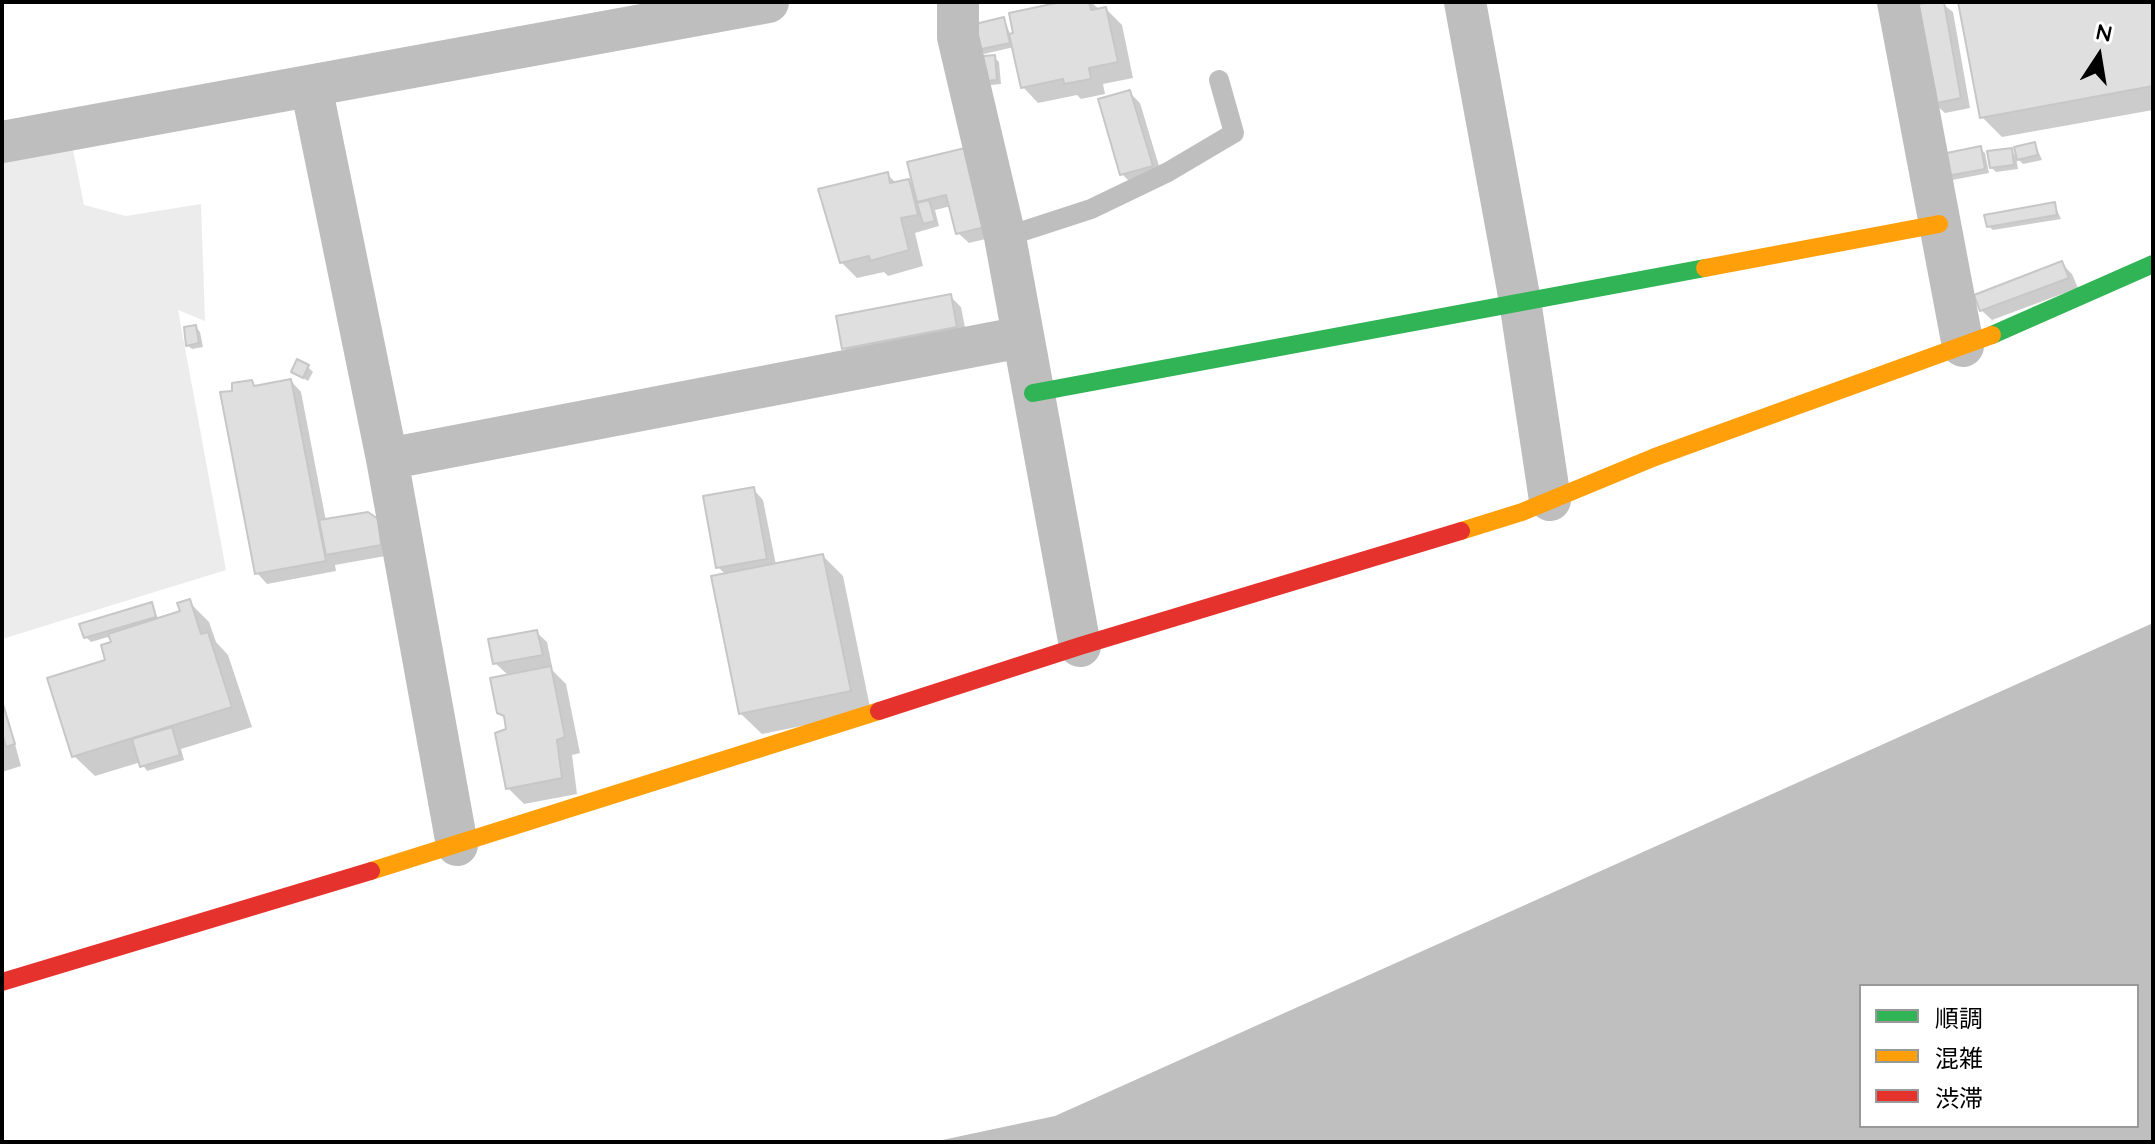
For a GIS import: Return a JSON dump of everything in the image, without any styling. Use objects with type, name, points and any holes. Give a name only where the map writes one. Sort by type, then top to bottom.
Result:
[{"type":"street","points":[[2,142],[768,2]]},
{"type":"street","points":[[958,2],[958,37],[1005,237],[1080,646]]},
{"type":"street","points":[[1465,2],[1520,301],[1550,500]]},
{"type":"street","points":[[1898,2],[1963,346]]},
{"type":"street","points":[[311,86],[387,459],[457,845]]},
{"type":"street","points":[[1033,393],[1939,224]]},
{"type":"street","points":[[2,982],[457,845],[1080,646],[1330,573],[1550,500],[1655,457],[1963,346],[2153,264]]},
{"type":"street","points":[[387,459],[1022,337]]},
{"type":"lane","points":[[1005,237],[1091,209],[1168,172],[1234,133],[1219,80]]},
{"type":"shaded area","points":[[71,140],[84,205],[126,216],[201,204],[205,321],[178,310],[226,570],[2,639],[2,156]]},
{"type":"shaded area","points":[[2153,623],[2153,1142],[933,1142],[1055,1116]]},
{"type":"building","points":[[1061,2],[1089,2],[1091,10],[1106,7],[1118,62],[1089,68],[1091,79],[1064,84],[1063,79],[1021,88],[1009,34],[1013,33],[1009,13]]},
{"type":"building","points":[[1944,2],[1961,98],[1932,104],[1915,5]]},
{"type":"building","points":[[1958,2],[2153,2],[2153,86],[1980,118]]},
{"type":"building","points":[[1004,17],[1010,43],[977,50],[971,25]]},
{"type":"building","points":[[995,55],[997,80],[975,82],[973,57]]},
{"type":"building","points":[[1130,90],[1153,166],[1120,175],[1098,99]]},
{"type":"building","points":[[2035,142],[2038,155],[2017,160],[2014,147]]},
{"type":"building","points":[[1981,146],[1985,169],[1941,177],[1937,155]]},
{"type":"building","points":[[965,148],[985,227],[956,234],[946,195],[917,202],[907,162]]},
{"type":"building","points":[[2012,148],[2014,165],[1990,168],[1987,151]]},
{"type":"building","points":[[888,172],[890,183],[909,179],[918,215],[901,218],[909,250],[870,261],[869,256],[840,263],[818,189]]},
{"type":"building","points":[[929,200],[935,221],[923,224],[917,203]]},
{"type":"building","points":[[2055,202],[2057,215],[1987,227],[1984,215]]},
{"type":"building","points":[[2062,261],[2069,278],[1980,311],[1974,295]]},
{"type":"building","points":[[951,294],[957,327],[842,349],[836,316]]},
{"type":"building","points":[[196,325],[199,343],[186,346],[184,327]]},
{"type":"building","points":[[297,359],[309,365],[303,378],[291,372]]},
{"type":"building","points":[[291,379],[326,561],[255,574],[220,392],[232,391],[232,383],[252,380],[254,386]]},
{"type":"building","points":[[754,487],[767,559],[716,568],[703,496]]},
{"type":"building","points":[[368,512],[378,519],[381,545],[326,555],[319,520]]},
{"type":"building","points":[[823,554],[851,691],[739,714],[711,576]]},
{"type":"building","points":[[190,599],[201,634],[208,632],[232,707],[72,757],[47,678],[105,660],[101,645],[111,642],[108,634],[180,611],[177,603]]},
{"type":"building","points":[[152,602],[156,617],[84,638],[79,624]]},
{"type":"building","points":[[537,630],[543,655],[493,664],[488,639]]},
{"type":"building","points":[[551,666],[565,737],[557,740],[562,778],[506,789],[495,733],[506,729],[504,716],[497,713],[490,678]]},
{"type":"building","points":[[2,701],[15,744],[6,747],[2,733]]},
{"type":"building","points":[[172,727],[180,755],[140,767],[132,739]]},
{"type":"traffic: fast","points":[[1992,335],[2153,264]]},
{"type":"traffic: fast","points":[[1033,393],[1705,268]]},
{"type":"traffic: slow","points":[[1705,268],[1939,224]]},
{"type":"traffic: slow","points":[[1461,531],[1522,512],[1655,457],[1992,335]]},
{"type":"traffic: slow","points":[[371,871],[879,711]]},
{"type":"traffic: jam","points":[[879,711],[1080,646],[1461,531]]},
{"type":"traffic: jam","points":[[2,982],[371,871]]}]
